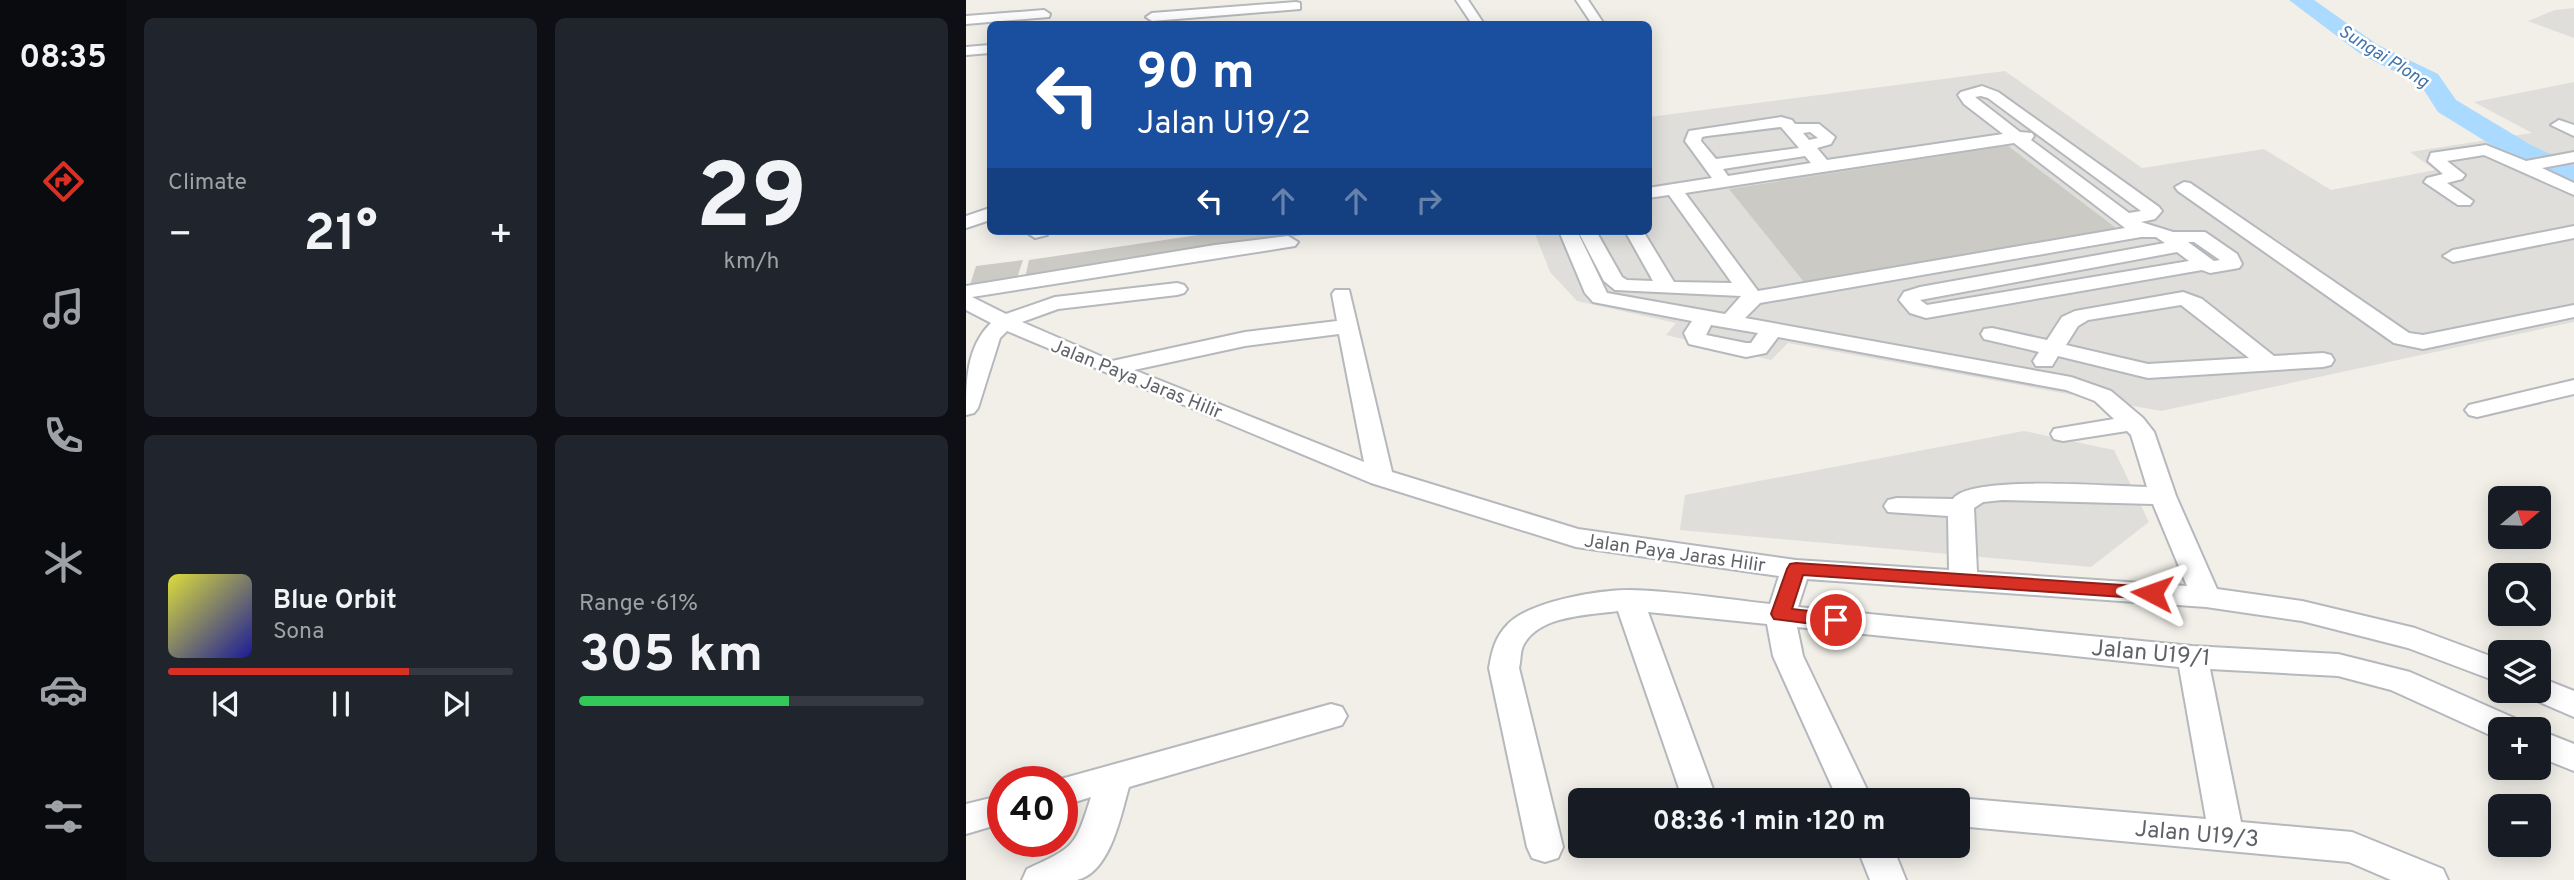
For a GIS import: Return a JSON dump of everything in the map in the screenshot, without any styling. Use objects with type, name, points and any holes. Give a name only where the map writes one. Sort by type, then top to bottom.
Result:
[{"type":"street","points":[[1462,0],[1476,21]]},
{"type":"street","points":[[1582,0],[1596,21]]},
{"type":"street","points":[[1152,16],[1296,3],[1298,21]]},
{"type":"street","points":[[966,20],[1044,14]]},
{"type":"street","points":[[971,50],[987,42]]},
{"type":"street","points":[[1589,235],[1614,281],[1622,286],[1750,294],[2134,225],[2152,211],[1989,93],[1975,92],[1966,95],[1969,101],[2134,225],[2160,232],[2175,242],[2204,264],[2216,267],[2232,261],[2198,236],[2175,242],[1920,293],[1911,296],[1909,300],[1917,309],[1926,312],[2204,264]]},
{"type":"street","points":[[1724,182],[1693,137],[1700,132],[1775,122],[1786,123],[1823,166]]},
{"type":"street","points":[[1652,204],[1724,182],[2044,133]]},
{"type":"street","points":[[1712,165],[1801,141]]},
{"type":"street","points":[[2465,201],[2433,182],[2456,175],[2454,171],[2436,161],[2437,157],[2486,150],[2530,165],[2574,190]]},
{"type":"street","points":[[2530,165],[2567,158]]},
{"type":"street","points":[[2184,187],[2402,338],[2423,342],[2574,311]]},
{"type":"street","points":[[1652,193],[1678,195]]},
{"type":"street","points":[[1678,195],[1750,294]]},
{"type":"street","points":[[966,222],[987,216]]},
{"type":"street","points":[[2453,256],[2574,232]]},
{"type":"street","points":[[1570,235],[1595,293],[1600,298],[2033,376],[2087,388],[2103,396],[2142,432],[2163,496],[2206,597]]},
{"type":"street","points":[[1636,235],[1667,287]]},
{"type":"street","points":[[966,292],[1287,242]]},
{"type":"street","points":[[966,408],[971,378],[990,336],[1006,321],[1055,303],[1177,289]]},
{"type":"street","points":[[1342,294],[1380,477]]},
{"type":"street","points":[[1729,322],[1750,294]]},
{"type":"street","points":[[2033,376],[2070,322],[2082,315],[2183,298],[2195,303],[2270,364]]},
{"type":"street","name":"Jalan Paya Jaras Hilir","points":[[966,302],[1110,368],[1380,477],[1576,538],[1796,569],[2206,597],[2302,611],[2414,639],[2488,667]]},
{"type":"street","points":[[1705,318],[1695,333],[1697,340],[1746,350],[1758,348],[1773,330]]},
{"type":"street","points":[[1110,368],[1245,339],[1349,326]]},
{"type":"street","points":[[1992,334],[2162,372],[2323,360]]},
{"type":"street","points":[[2477,410],[2571,390]]},
{"type":"street","points":[[2063,434],[2135,423]]},
{"type":"street","points":[[1963,580],[1961,508],[1966,499],[1979,494],[2002,492],[2163,496]]},
{"type":"street","points":[[1897,506],[1961,508]]},
{"type":"street","points":[[1796,569],[1781,614],[1780,635],[1850,788]]},
{"type":"street","points":[[1629,600],[1696,788]]},
{"type":"street","name":"Jalan U19/1","points":[[1545,847],[1504,668],[1508,643],[1525,624],[1551,614],[1629,600],[2192,657],[2338,665],[2399,680],[2488,720]]},
{"type":"street","points":[[2192,657],[2225,835]]},
{"type":"street","points":[[2551,694],[2574,705]]},
{"type":"street","points":[[1078,787],[1331,716]]},
{"type":"street","points":[[2551,748],[2574,758]]},
{"type":"street","points":[[1040,880],[1073,865],[1093,847],[1115,777]]},
{"type":"street","points":[[966,819],[987,813]]},
{"type":"street","name":"Jalan U19/3","points":[[1970,813],[2351,847],[2430,880]]},
{"type":"street","points":[[1879,858],[1888,880]]},
{"type":"shaded area","points":[[2574,8],[2574,38],[2528,21],[2555,10]]},
{"type":"shaded area","points":[[2005,71],[2142,168],[2264,149],[2331,190],[2435,170],[2410,152],[2532,133],[2474,102],[2574,82],[2574,322],[2161,411],[1788,343],[1771,360],[1666,335],[1676,323],[1577,301],[1550,272],[1536,235],[1652,235],[1652,117]]},
{"type":"shaded area","points":[[2024,431],[2114,450],[2149,522],[2091,567],[1680,530],[1685,495]]},
{"type":"building","points":[[2008,146],[2120,231],[1808,287],[1729,189]]},
{"type":"building","points":[[1198,235],[1303,235],[1025,278],[1029,260]]},
{"type":"building","points":[[1023,260],[1016,281],[969,288],[976,266]]},
{"type":"waterway","name":"Sungai Plong","points":[[2300,0],[2370,50],[2429,79],[2447,106],[2521,151],[2574,176]]},
{"type":"route","points":[[1836,620],[1781,614],[1796,569],[2152,593]]}]
